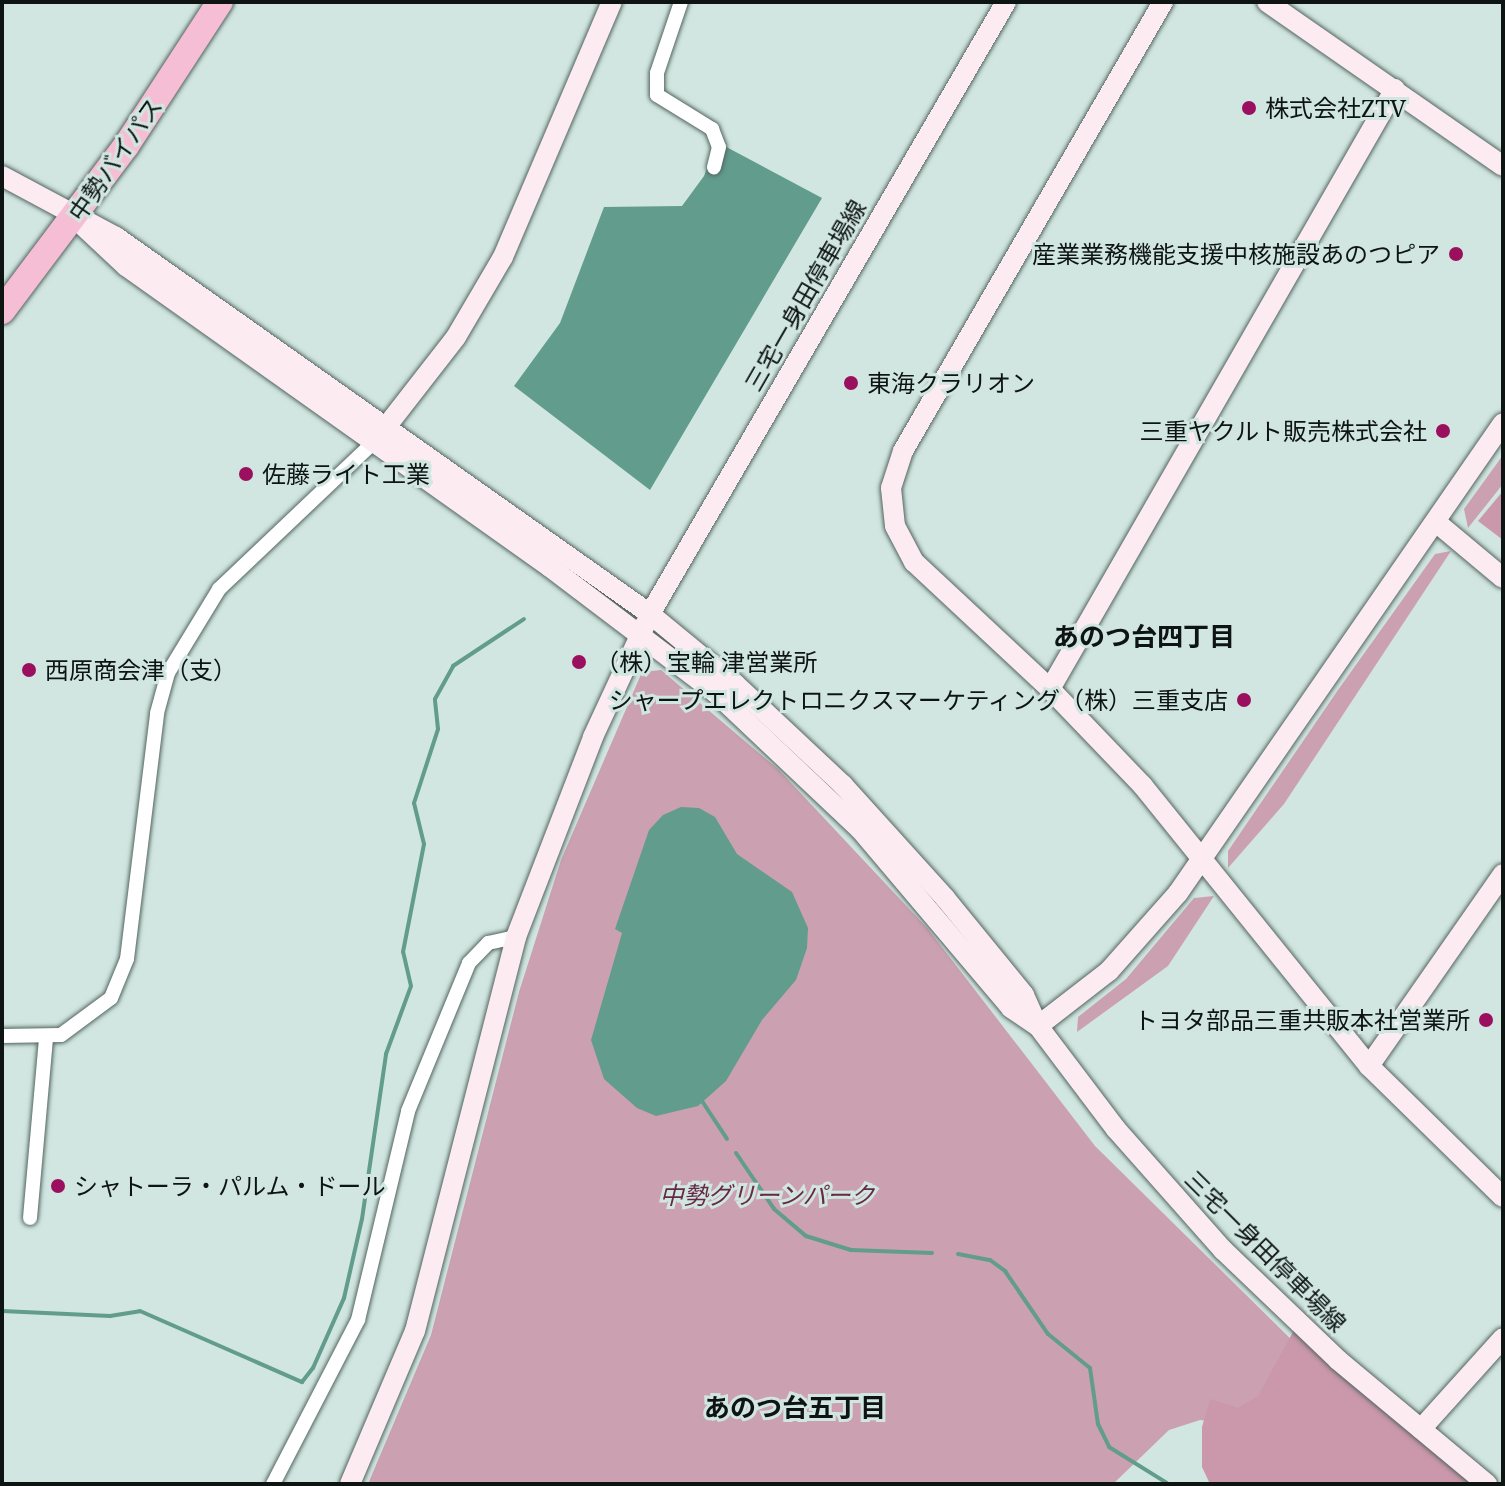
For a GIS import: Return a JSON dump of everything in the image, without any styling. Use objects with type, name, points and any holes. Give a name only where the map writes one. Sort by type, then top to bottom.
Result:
[{"type":"highway","name":"中勢バイパス","points":[[2,311],[75,217],[220,2]]},
{"type":"street","points":[[2,1036],[46,1038],[73,1030],[96,1014],[123,973],[157,713],[163,685],[187,636],[219,589],[380,435],[456,337],[503,257],[612,2]]},
{"type":"street","points":[[681,2],[657,73],[657,95],[712,129],[719,147],[714,167]]},
{"type":"street","name":"三宅一身田停車場線","points":[[1006,2],[641,633],[794,763],[922,897],[1011,1008],[1038,1026]]},
{"type":"street","points":[[1163,2],[893,475],[893,515],[907,554],[1050,689],[1143,786],[1369,1066],[1503,1197]]},
{"type":"street","points":[[1267,2],[1503,166]]},
{"type":"street","points":[[1050,689],[1395,89]]},
{"type":"street","points":[[2,176],[116,237],[641,633],[559,817],[516,937],[415,1331],[350,1484]]},
{"type":"street","points":[[1038,1026],[1086,991],[1133,947],[1202,859],[1503,423]]},
{"type":"street","points":[[380,435],[650,614]]},
{"type":"street","points":[[1436,522],[1503,578]]},
{"type":"street","name":"三宅一身田停車場線","points":[[650,614],[735,684],[843,785],[1024,995],[1038,1026],[1116,1129],[1223,1250],[1327,1351],[1487,1484]]},
{"type":"street","points":[[1369,1066],[1503,874]]},
{"type":"street","points":[[273,1484],[358,1320],[408,1111],[469,963],[488,943],[516,937]]},
{"type":"street","points":[[30,1218],[46,1038]]},
{"type":"street","points":[[1421,1429],[1503,1338]]},
{"type":"green space","points":[[1503,455],[1503,484],[1468,528],[1464,509]]},
{"type":"green space","points":[[1451,551],[1284,804],[1228,868],[1228,851],[1338,690],[1435,554]]},
{"type":"green space","name":"中勢グリーンパーク","points":[[661,670],[779,770],[928,929],[1095,1146],[1304,1352],[1248,1425],[1200,1420],[1169,1430],[1113,1484],[368,1484],[431,1335],[519,992],[561,860],[642,672]]},
{"type":"green space","points":[[1214,896],[1168,966],[1077,1032],[1078,1017],[1126,979],[1194,898]]},
{"type":"shaded area","points":[[717,142],[822,198],[650,490],[514,386],[560,323],[604,207],[682,206],[704,176]]},
{"type":"shaded area","points":[[1503,491],[1503,540],[1478,521]]},
{"type":"shaded area","points":[[681,807],[699,808],[715,817],[737,854],[792,892],[808,928],[807,948],[796,980],[762,1020],[726,1081],[698,1106],[656,1116],[637,1108],[604,1079],[591,1040],[622,933],[615,929],[649,830],[663,815]]},
{"type":"shaded area","points":[[1294,1330],[1479,1484],[1210,1484],[1202,1467],[1202,1427],[1210,1399],[1238,1408],[1258,1396]]},
{"type":"waterway","points":[[2,1311],[110,1316],[140,1311],[302,1382],[313,1368],[344,1298],[362,1219],[386,1054],[411,986],[403,952],[424,844],[414,803],[438,729],[435,699],[453,666],[524,619]]},
{"type":"waterway","points":[[700,1098],[727,1139]]},
{"type":"waterway","points":[[736,1153],[774,1209],[806,1236],[851,1250],[932,1253]]},
{"type":"waterway","points":[[958,1254],[990,1260],[1005,1271],[1048,1334],[1090,1368],[1098,1424],[1109,1447],[1167,1483]]},
{"type":"place","name":"株式会社ZTV","points":[[1249,108]]},
{"type":"place","name":"産業業務機能支援中核施設あのつピア","points":[[1456,254]]},
{"type":"place","name":"東海クラリオン","points":[[851,383]]},
{"type":"place","name":"三重ヤクルト販売株式会社","points":[[1443,431]]},
{"type":"place","name":"佐藤ライト工業","points":[[246,474]]},
{"type":"place","name":"（株）宝輪 津営業所","points":[[579,662]]},
{"type":"place","name":"西原商会津（支）","points":[[29,670]]},
{"type":"place","name":"シャープエレクトロニクスマーケティング（株）三重支店","points":[[1244,700]]},
{"type":"place","name":"トヨタ部品三重共販本社営業所","points":[[1486,1020]]},
{"type":"place","name":"シャトーラ・パルム・ドール","points":[[58,1186]]},
{"type":"district","name":"あのつ台四丁目","points":[[1144,637]]},
{"type":"district","name":"あのつ台五丁目","points":[[795,1408]]}]
